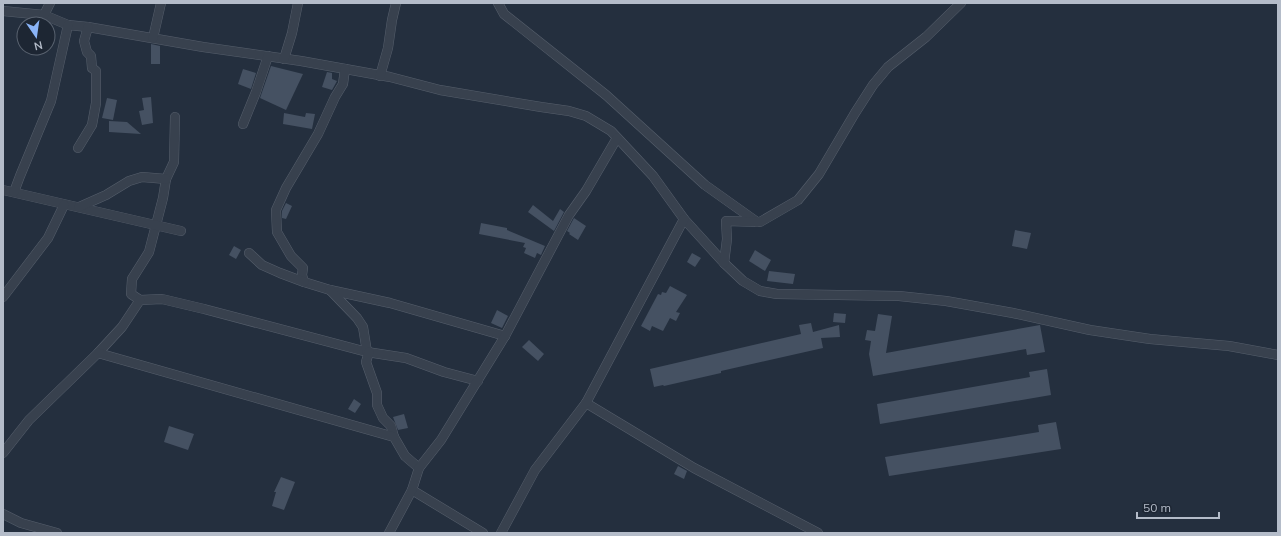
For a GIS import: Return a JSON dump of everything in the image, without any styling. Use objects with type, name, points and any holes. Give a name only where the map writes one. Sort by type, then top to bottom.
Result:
[{"type":"street","points":[[44,15],[50,3]]},
{"type":"street","points":[[153,38],[161,3]]},
{"type":"street","points":[[284,59],[292,33],[298,3]]},
{"type":"street","points":[[380,76],[388,48],[396,3]]},
{"type":"street","points":[[498,3],[504,14],[606,96],[705,185],[757,222]]},
{"type":"street","points":[[724,263],[727,238],[726,221],[760,222],[798,200],[819,174],[873,85],[898,58],[926,37],[961,3]]},
{"type":"street","points":[[3,11],[44,15],[68,25],[344,69],[440,90],[569,111],[593,120],[611,131],[653,176],[684,219],[724,263],[743,281],[760,291],[777,294],[899,296],[946,301],[1013,313],[1090,330],[1150,340],[1229,346],[1278,355]]},
{"type":"street","points":[[14,192],[51,101],[68,25]]},
{"type":"street","points":[[78,148],[92,125],[96,103],[96,71],[92,68],[91,56],[84,41],[88,27]]},
{"type":"street","points":[[243,124],[268,56]]},
{"type":"street","points":[[304,282],[302,275],[303,268],[291,256],[277,232],[276,210],[286,188],[318,134],[335,97],[343,84],[344,69]]},
{"type":"street","points":[[175,117],[174,162],[166,179],[163,198],[148,252],[132,279],[131,294],[140,300],[162,299],[368,352],[406,358],[444,372],[478,382]]},
{"type":"street","points":[[390,533],[412,490],[419,468],[441,440],[478,382],[505,336],[570,215],[617,138]]},
{"type":"street","points":[[79,207],[106,195],[129,181],[142,177],[166,179]]},
{"type":"street","points":[[3,190],[181,231]]},
{"type":"street","points":[[3,297],[48,238],[64,205]]},
{"type":"street","points":[[501,533],[535,470],[586,402],[684,219]]},
{"type":"street","points":[[249,253],[262,265],[304,282],[330,290],[390,303],[505,336]]},
{"type":"street","points":[[330,290],[357,318],[363,327],[368,352],[366,362],[377,393],[377,405],[383,418],[391,426],[394,437],[405,456],[419,468]]},
{"type":"street","points":[[3,453],[29,420],[98,353],[122,327],[140,300]]},
{"type":"street","points":[[98,353],[394,437]]},
{"type":"street","points":[[586,402],[694,468],[818,533]]},
{"type":"street","points":[[412,490],[483,533]]},
{"type":"street","points":[[3,514],[21,523],[57,533]]},
{"type":"building","points":[[151,44],[160,46],[160,64],[151,64]]},
{"type":"building","points":[[271,66],[303,74],[286,110],[260,98]]},
{"type":"building","points":[[243,69],[256,73],[251,89],[238,84]]},
{"type":"building","points":[[327,72],[332,73],[332,79],[337,81],[332,90],[322,87]]},
{"type":"building","points":[[151,97],[153,123],[142,125],[139,111],[144,110],[142,98]]},
{"type":"building","points":[[107,98],[117,100],[113,120],[102,118]]},
{"type":"building","points":[[284,113],[305,117],[306,113],[315,114],[312,129],[283,124]]},
{"type":"building","points":[[109,121],[127,122],[141,134],[109,132]]},
{"type":"building","points":[[286,203],[292,206],[286,219],[282,218],[282,211]]},
{"type":"building","points":[[533,205],[553,221],[560,209],[564,212],[554,231],[528,212]]},
{"type":"building","points":[[574,218],[586,226],[578,240],[567,231]]},
{"type":"building","points":[[481,223],[507,228],[507,230],[545,246],[541,255],[537,253],[535,258],[524,253],[526,248],[523,247],[525,243],[479,234]]},
{"type":"building","points":[[1015,230],[1031,233],[1027,249],[1012,246]]},
{"type":"building","points":[[234,246],[241,250],[236,259],[229,255]]},
{"type":"building","points":[[755,250],[771,260],[765,271],[749,261]]},
{"type":"building","points":[[692,253],[701,258],[695,267],[687,262]]},
{"type":"building","points":[[769,271],[795,274],[793,284],[767,281]]},
{"type":"building","points":[[670,286],[687,295],[676,312],[680,313],[676,321],[670,318],[663,331],[652,326],[650,331],[641,326],[658,294],[661,295],[662,292],[666,293]]},
{"type":"building","points":[[497,310],[508,316],[502,328],[491,323]]},
{"type":"building","points":[[834,313],[846,314],[845,323],[833,322]]},
{"type":"building","points":[[878,314],[892,316],[886,353],[1040,325],[1045,352],[1027,355],[1026,349],[873,376],[869,354],[871,341],[865,340],[867,330],[875,331]]},
{"type":"building","points":[[811,323],[813,332],[839,325],[840,337],[821,338],[823,348],[721,371],[721,373],[654,387],[650,369],[801,334],[799,325]]},
{"type":"building","points":[[529,340],[544,354],[538,361],[522,347]]},
{"type":"building","points":[[1047,369],[1051,395],[880,424],[877,404],[1030,377],[1029,372]]},
{"type":"building","points":[[354,399],[361,404],[355,413],[348,409]]},
{"type":"building","points":[[404,414],[408,428],[398,430],[393,417]]},
{"type":"building","points":[[1056,422],[1061,449],[889,476],[885,457],[1039,432],[1038,425]]},
{"type":"building","points":[[169,426],[194,434],[188,450],[164,442]]},
{"type":"building","points":[[678,466],[687,471],[684,479],[674,474]]},
{"type":"building","points":[[281,477],[295,482],[284,510],[272,506],[276,492],[274,492]]}]
